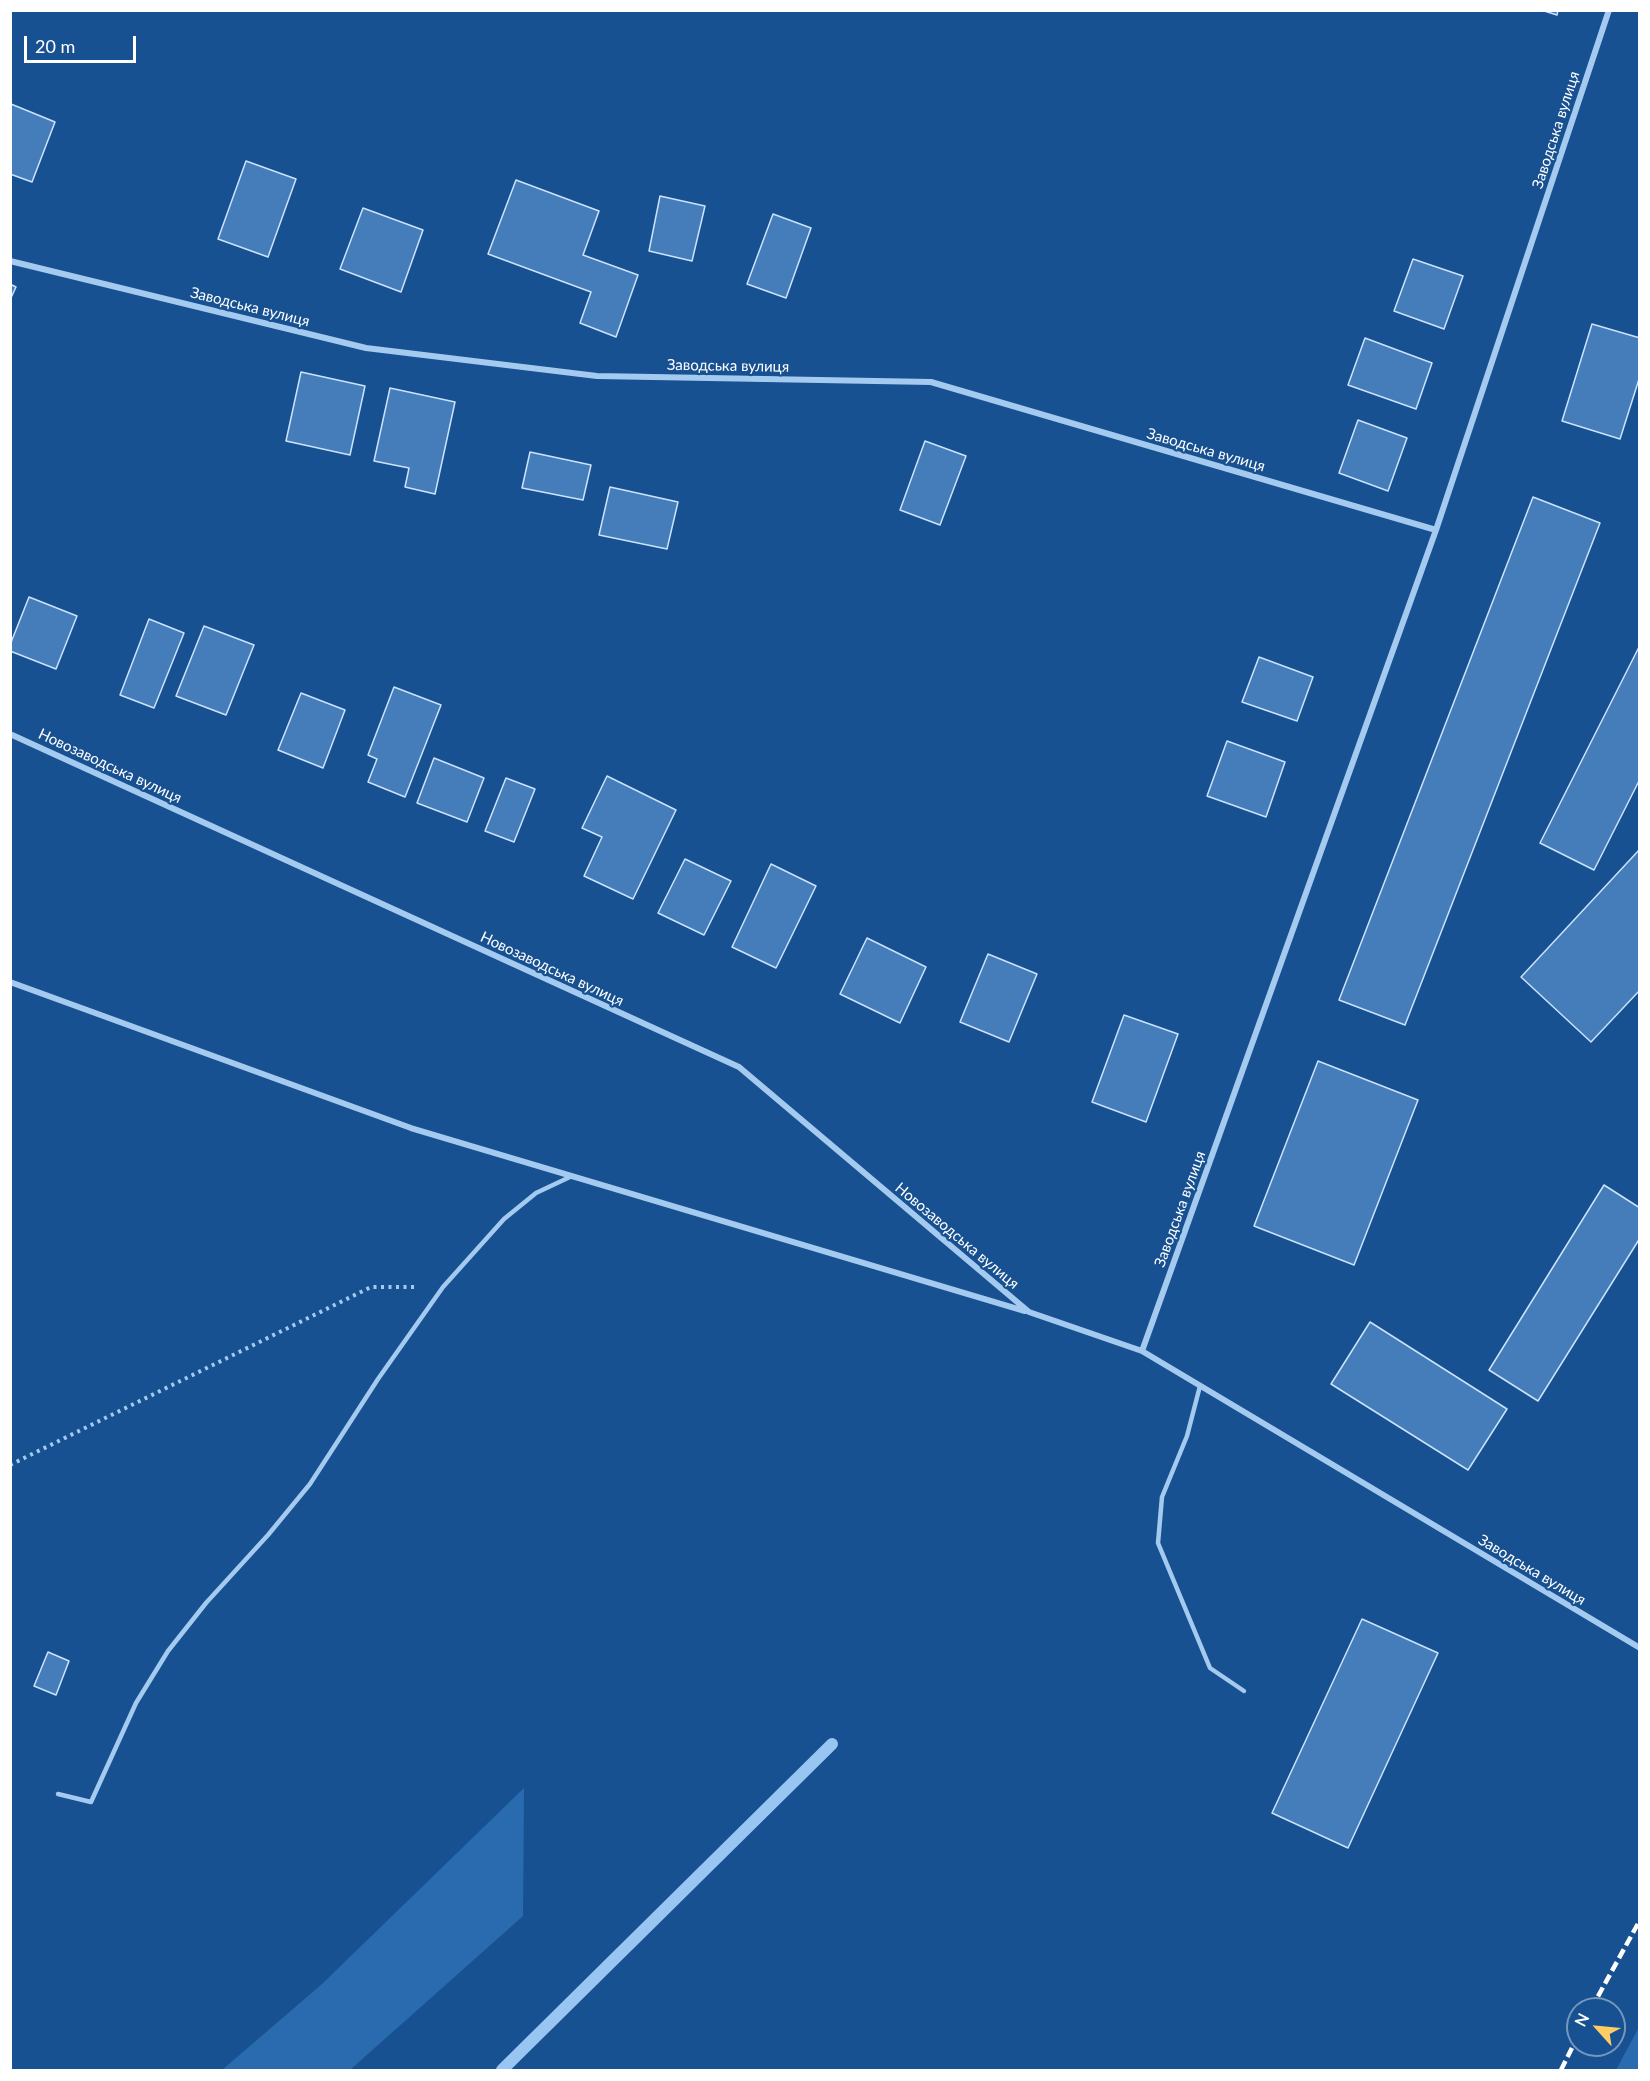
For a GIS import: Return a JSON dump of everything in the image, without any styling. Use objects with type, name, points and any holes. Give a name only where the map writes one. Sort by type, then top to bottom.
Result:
[{"type":"street","name":"Заводська вулиця","points":[[1609,10],[1436,530],[1142,1351],[1640,1648]]},
{"type":"street","name":"Заводська вулиця","points":[[10,261],[366,348],[597,376],[932,382],[1436,530]]},
{"type":"street","name":"Новозаводська вулиця","points":[[10,734],[739,1067],[1029,1312]]},
{"type":"street","name":"Новозаводська вулиця","points":[[10,982],[411,1128],[1029,1312],[1142,1351]]},
{"type":"lane","points":[[58,1794],[91,1802],[136,1703],[168,1651],[206,1603],[268,1535],[310,1484],[378,1379],[443,1287],[504,1219],[536,1193],[572,1176]]},
{"type":"lane","points":[[1200,1386],[1187,1436],[1162,1497],[1158,1543],[1210,1668],[1244,1691]]},
{"type":"path","points":[[10,1465],[371,1287],[443,1287]]},
{"type":"shaded area","points":[[524,1788],[523,1916],[350,2070],[222,2070],[322,1984]]},
{"type":"shaded area","points":[[1639,2027],[1639,2070],[1616,2070],[1623,2057],[1626,2057],[1626,2051]]},
{"type":"building","points":[[1541,10],[1558,10],[1557,15]]},
{"type":"building","points":[[11,104],[55,122],[32,182],[10,174]]},
{"type":"building","points":[[246,161],[296,179],[268,257],[218,239]]},
{"type":"building","points":[[516,180],[599,211],[583,255],[638,275],[616,337],[580,323],[591,292],[488,254]]},
{"type":"building","points":[[660,196],[705,206],[692,261],[649,251]]},
{"type":"building","points":[[363,208],[423,230],[401,292],[340,269]]},
{"type":"building","points":[[773,214],[811,228],[786,298],[747,284]]},
{"type":"building","points":[[1413,259],[1463,276],[1444,329],[1394,311]]},
{"type":"building","points":[[10,284],[16,287],[10,300]]},
{"type":"building","points":[[1592,324],[1640,338],[1640,376],[1620,439],[1562,421]]},
{"type":"building","points":[[1365,338],[1432,363],[1416,409],[1348,385]]},
{"type":"building","points":[[301,372],[365,386],[350,455],[286,441]]},
{"type":"building","points":[[390,388],[455,402],[435,494],[405,487],[409,468],[374,461]]},
{"type":"building","points":[[1358,420],[1407,438],[1388,491],[1339,473]]},
{"type":"building","points":[[925,441],[966,456],[940,525],[900,510]]},
{"type":"building","points":[[530,452],[591,465],[583,500],[522,488]]},
{"type":"building","points":[[610,487],[678,502],[667,549],[599,535]]},
{"type":"building","points":[[1533,497],[1600,523],[1405,1025],[1339,1000]]},
{"type":"building","points":[[29,597],[77,616],[56,669],[10,651],[10,645]]},
{"type":"building","points":[[149,619],[184,633],[154,708],[120,695]]},
{"type":"building","points":[[204,626],[254,645],[226,715],[176,696]]},
{"type":"building","points":[[1640,645],[1640,779],[1594,870],[1540,843]]},
{"type":"building","points":[[1259,657],[1313,677],[1297,721],[1242,702]]},
{"type":"building","points":[[394,687],[441,705],[405,797],[368,782],[377,759],[368,755]]},
{"type":"building","points":[[301,693],[345,710],[323,768],[278,750]]},
{"type":"building","points":[[1227,741],[1285,762],[1266,817],[1207,796]]},
{"type":"building","points":[[434,758],[484,778],[467,822],[417,803]]},
{"type":"building","points":[[607,776],[676,810],[633,899],[584,876],[602,837],[582,828]]},
{"type":"building","points":[[506,778],[535,789],[514,842],[485,831]]},
{"type":"building","points":[[1640,849],[1640,990],[1591,1042],[1521,977]]},
{"type":"building","points":[[685,859],[731,881],[704,935],[658,913]]},
{"type":"building","points":[[771,864],[816,886],[776,968],[732,947]]},
{"type":"building","points":[[867,938],[926,967],[900,1023],[840,994]]},
{"type":"building","points":[[988,954],[1037,974],[1009,1042],[960,1022]]},
{"type":"building","points":[[1124,1015],[1178,1034],[1146,1122],[1092,1102]]},
{"type":"building","points":[[1318,1061],[1418,1100],[1354,1265],[1254,1226]]},
{"type":"building","points":[[1604,1185],[1640,1208],[1640,1238],[1538,1401],[1489,1370]]},
{"type":"building","points":[[1370,1322],[1507,1409],[1468,1470],[1331,1384]]},
{"type":"building","points":[[1362,1619],[1438,1653],[1348,1848],[1272,1813]]},
{"type":"building","points":[[48,1652],[69,1661],[56,1695],[34,1686]]},
{"type":"waterway","points":[[502,2070],[832,1744]]},
{"type":"railway","points":[[1598,1997],[1640,1920]]},
{"type":"railway","points":[[1561,2070],[1568,2057]]}]
